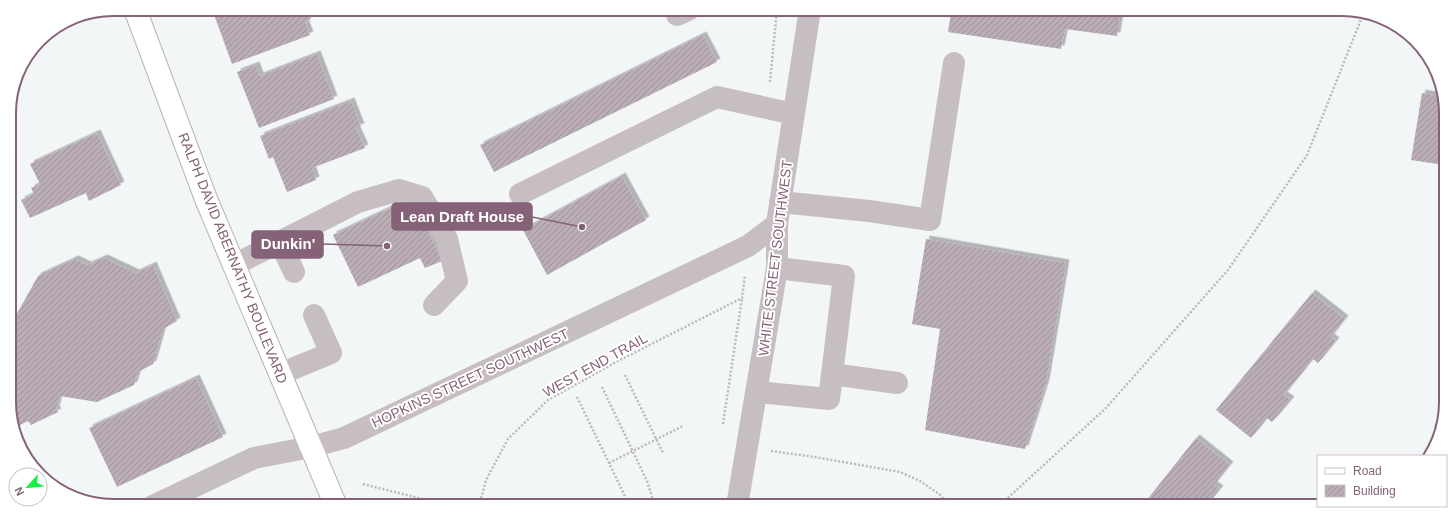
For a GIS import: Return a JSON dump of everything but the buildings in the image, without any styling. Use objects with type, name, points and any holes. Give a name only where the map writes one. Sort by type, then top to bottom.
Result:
[{"type":"main road","name":"RALPH DAVID ABERNATHY BOULEVARD","points":[[138,16],[206,199],[333,499]]},
{"type":"street","name":"WHITE STREET SOUTHWEST","points":[[738,499],[777,268],[777,224],[809,16]]},
{"type":"street","points":[[780,202],[869,211],[930,220],[954,63]]},
{"type":"street","points":[[520,194],[717,97],[794,114]]},
{"type":"street","points":[[234,265],[358,202],[399,190],[422,197],[447,240],[457,281],[434,305]]},
{"type":"street","name":"HOPKINS STREET SOUTHWEST","points":[[169,499],[254,458],[311,447],[344,438],[748,246],[777,224]]},
{"type":"street","points":[[280,242],[294,272]]},
{"type":"street","points":[[757,392],[829,399],[844,276],[777,268]]},
{"type":"street","points":[[280,374],[331,353],[314,315]]},
{"type":"street","points":[[832,374],[897,383]]},
{"type":"path","points":[[1007,499],[1105,409],[1228,270],[1307,155],[1361,18]]},
{"type":"path","points":[[722,427],[745,272]]},
{"type":"path","name":"WEST END TRAIL","points":[[481,499],[486,480],[508,439],[548,400],[618,361],[742,298]]},
{"type":"path","points":[[625,376],[663,453]]},
{"type":"path","points":[[602,387],[647,481],[653,499]]},
{"type":"path","points":[[577,397],[626,499]]},
{"type":"path","points":[[609,463],[683,426]]},
{"type":"path","points":[[774,452],[815,457],[900,472],[920,481],[944,499]]},
{"type":"path","points":[[363,484],[422,499]]},
{"type":"place","name":"Lean Draft House","points":[[582,227]]},
{"type":"place","name":"Dunkin'","points":[[387,246]]}]
